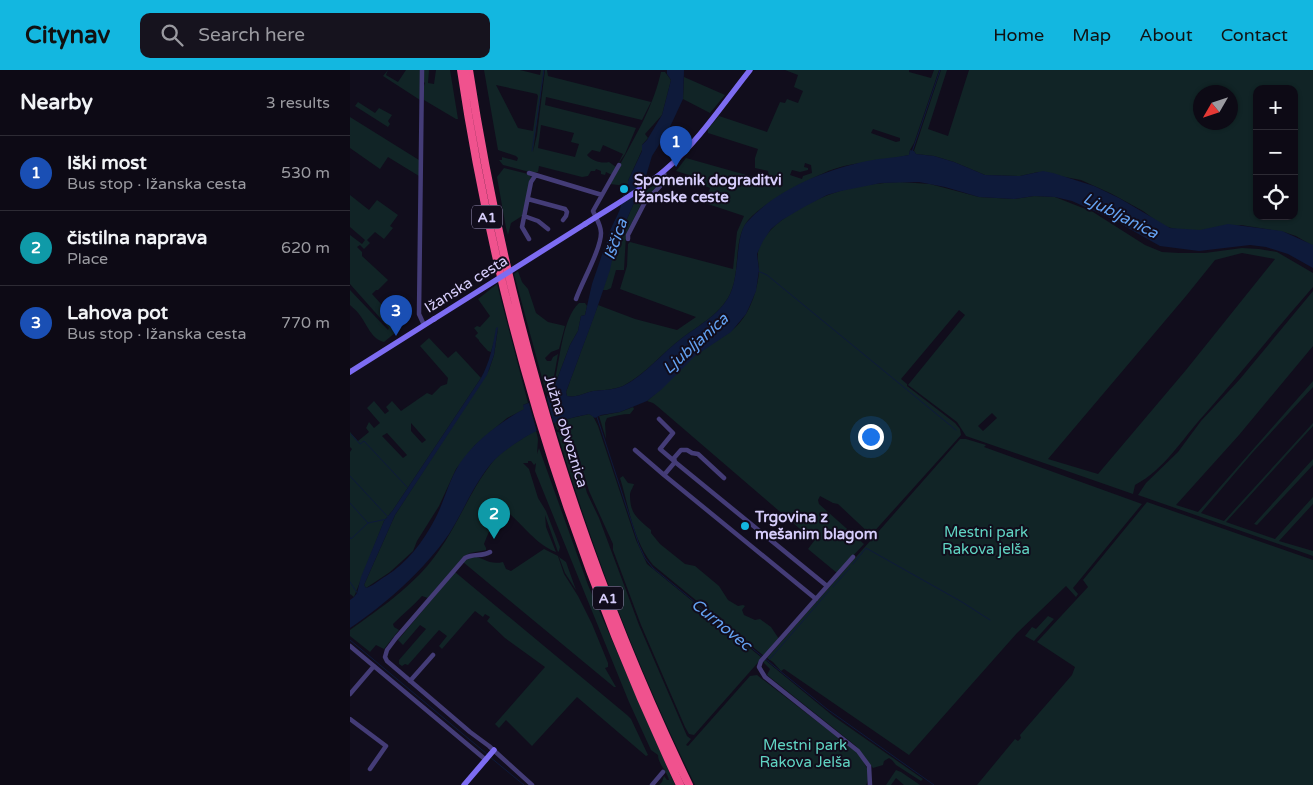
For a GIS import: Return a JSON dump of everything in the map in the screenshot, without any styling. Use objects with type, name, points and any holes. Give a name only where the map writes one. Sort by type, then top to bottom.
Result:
[{"type":"highway","name":"Južna obvoznica","points":[[461,70],[488,221],[579,543],[639,695],[680,785]]},
{"type":"highway","name":"Južna obvoznica","points":[[469,70],[485,162],[526,360]]},
{"type":"highway","name":"Južna obvoznica","points":[[554,455],[616,619],[688,785]]},
{"type":"main road","name":"Ižanska cesta","points":[[350,372],[655,179],[690,146],[750,70]]},
{"type":"main road","points":[[464,785],[489,755]]},
{"type":"street","points":[[422,70],[419,314],[424,325]]},
{"type":"street","points":[[576,299],[601,234],[600,225],[593,211],[619,165]]},
{"type":"street","points":[[628,239],[628,235],[641,207],[665,181],[664,172]]},
{"type":"street","points":[[529,173],[602,195]]},
{"type":"street","points":[[529,239],[523,230],[524,216],[531,182],[535,176]]},
{"type":"street","points":[[528,199],[565,209],[567,212],[563,220]]},
{"type":"street","points":[[524,216],[538,221],[548,229]]},
{"type":"street","points":[[659,419],[673,433],[660,449],[827,586]]},
{"type":"street","points":[[635,450],[816,599]]},
{"type":"street","points":[[664,475],[675,462],[674,458],[681,450],[687,450],[701,456],[724,478]]},
{"type":"street","points":[[489,755],[470,732],[385,657],[387,650],[460,563],[469,556],[483,556],[490,552]]},
{"type":"street","points":[[853,557],[761,661],[759,668],[761,673],[862,755],[870,770],[870,785]]},
{"type":"street","points":[[350,646],[433,715],[532,785]]},
{"type":"street","points":[[410,681],[433,655]]},
{"type":"street","points":[[350,694],[374,666]]},
{"type":"street","points":[[350,719],[386,746],[370,769]]},
{"type":"street","points":[[652,785],[663,772]]},
{"type":"green space","points":[[388,70],[386,75],[398,82],[406,70],[421,70],[420,100],[383,76]]},
{"type":"green space","points":[[423,70],[429,70],[428,83],[434,84],[436,70],[450,70],[458,119],[424,100],[423,89],[425,83],[423,81]]},
{"type":"green space","points":[[484,70],[520,70],[540,75],[541,70],[544,70],[533,152],[545,70],[547,70],[548,76],[651,102],[642,120],[546,97],[545,105],[636,128],[625,154],[618,164],[623,154],[603,145],[600,152],[592,150],[587,155],[603,163],[609,162],[616,167],[612,175],[606,172],[605,175],[601,174],[601,171],[596,169],[591,171],[588,176],[582,177],[539,166],[538,172],[533,173],[503,165],[499,160],[502,160],[502,157],[517,161],[518,158],[498,150]],"holes":[[[496,85],[537,94],[533,131],[518,128]],[[541,125],[574,133],[571,142],[579,144],[575,157],[538,148]]]},
{"type":"green space","points":[[785,70],[909,70],[909,72],[931,78],[934,70],[939,70],[909,155],[852,164],[831,170],[797,186],[766,205],[745,224],[741,234],[732,288],[728,298],[718,310],[682,338],[639,376],[623,386],[577,396],[567,396],[566,392],[598,305],[635,319],[677,330],[696,317],[620,289],[627,266],[628,244],[630,242],[733,269],[737,232],[744,216],[705,203],[710,188],[702,185],[705,180],[676,171],[686,158],[778,184],[781,181],[769,177],[768,171],[755,168],[755,158],[758,149],[708,133],[708,129],[719,116],[767,132],[780,102],[785,103],[787,99],[798,103],[803,91],[794,87],[798,75]],"holes":[[[873,129],[900,138],[900,141],[896,142],[871,133]],[[805,163],[811,165],[812,173],[803,176],[802,179],[790,175],[792,170],[800,172],[808,170],[808,168],[804,167]]]},
{"type":"green space","points":[[941,70],[947,70],[928,129],[948,136],[969,70],[1313,70],[1313,246],[1296,236],[1284,232],[1241,225],[1199,232],[1163,226],[1143,211],[1081,180],[1038,172],[1020,176],[985,175],[954,162],[934,156],[916,154],[914,151]]},
{"type":"green space","points":[[661,72],[665,72],[671,80],[662,115],[645,134],[648,138],[642,145],[642,150],[628,181],[628,187],[610,184],[646,116]]},
{"type":"green space","points":[[684,77],[725,95],[710,113],[683,99]]},
{"type":"green space","points":[[358,102],[375,113],[379,108],[392,115],[388,121],[390,124],[388,127],[355,106]]},
{"type":"green space","points":[[350,117],[419,160],[419,176],[388,157],[380,169],[350,148]]},
{"type":"green space","points":[[504,168],[528,174],[531,177],[522,216],[511,223],[508,235],[497,177]]},
{"type":"green space","points":[[662,180],[643,200],[640,199],[639,203],[641,204],[626,235],[624,270],[616,270],[611,288],[602,290],[615,246],[637,196]]},
{"type":"green space","points":[[900,182],[930,184],[979,197],[1014,199],[1034,196],[1055,197],[1093,212],[1145,245],[1162,252],[1205,253],[1242,248],[1277,252],[1313,273],[1313,287],[1164,462],[1135,485],[1133,494],[966,436],[957,422],[908,385],[965,315],[959,310],[901,379],[907,386],[955,423],[960,429],[961,435],[871,535],[838,504],[820,496],[819,504],[864,544],[837,573],[808,549],[814,541],[657,406],[647,401],[693,357],[728,333],[746,314],[756,288],[759,271],[758,252],[762,241],[780,222],[804,206],[840,191],[855,187]],"holes":[[[1242,253],[1275,259],[1186,370],[1098,474],[1048,459],[1215,260]],[[992,413],[997,418],[983,431],[978,426]]]},
{"type":"green space","points":[[350,195],[369,210],[377,200],[398,215],[390,226],[393,228],[384,239],[375,232],[367,240],[370,243],[364,249],[360,245],[357,247],[362,252],[362,256],[388,280],[372,294],[392,316],[389,319],[392,321],[394,319],[401,328],[384,342],[372,334],[358,313],[350,305],[350,290],[388,330],[389,328],[350,284],[350,235],[362,244],[365,240],[350,227]]},
{"type":"green space","points":[[518,271],[522,282],[528,289],[536,313],[548,322],[565,326],[559,349],[551,352],[545,358],[547,361],[551,361],[558,354],[553,382],[546,393],[514,274]]},
{"type":"green space","points":[[497,284],[528,403],[523,405],[525,409],[507,418],[475,445],[456,469],[439,506],[417,541],[413,551],[390,572],[366,588],[364,585],[395,515],[489,370],[494,355],[498,328],[491,352],[475,336],[478,333],[474,328],[480,327],[490,316],[478,299]]},
{"type":"green space","points":[[1313,291],[1313,346],[1239,435],[1176,505],[1198,512],[1313,381],[1313,387],[1253,452],[1201,513],[1224,521],[1313,423],[1313,426],[1226,522],[1275,539],[1313,497],[1313,504],[1279,541],[1313,551],[1313,556],[1138,495],[1146,483],[1178,452],[1201,421],[1240,379]]},
{"type":"green space","points":[[579,303],[585,303],[587,306],[585,315],[581,316],[578,331],[570,345],[553,390],[547,396],[554,383],[565,329],[573,310]]},
{"type":"green space","points":[[429,338],[448,358],[456,351],[481,378],[384,521],[354,597],[350,594],[350,452],[352,449],[350,447],[350,432],[358,441],[369,432],[366,428],[369,422],[374,428],[380,423],[367,408],[374,401],[385,414],[389,411],[386,407],[392,401],[401,411],[427,393],[432,395],[441,386],[447,384],[448,378],[420,346]],"holes":[[[411,423],[426,440],[422,443],[411,431]],[[387,433],[407,455],[403,458],[382,436]]]},
{"type":"green space","points":[[633,407],[634,409],[630,414],[607,418],[605,423],[606,439],[599,416],[620,412]]},
{"type":"green space","points":[[589,414],[593,416],[598,426],[636,540],[647,564],[762,658],[694,735],[689,734],[685,727],[641,625],[613,550],[613,544],[589,491],[576,447],[566,431],[557,430],[554,422]]},
{"type":"green space","points":[[536,430],[538,439],[537,454],[539,448],[588,585],[675,785],[659,785],[664,776],[669,780],[668,777],[659,761],[658,755],[651,750],[629,702],[535,471],[536,463],[534,465],[531,461],[528,461],[528,463],[523,463],[529,469],[538,498],[546,511],[560,547],[558,552],[545,515],[546,527],[556,552],[541,544],[505,510],[495,520],[490,530],[484,544],[486,550],[464,556],[428,598],[422,596],[397,620],[393,624],[399,630],[384,649],[376,645],[370,652],[350,636],[350,630],[397,595],[429,564],[495,459],[512,445]]},
{"type":"green space","name":"Mestni park Rakova Jelša","points":[[557,432],[564,433],[575,450],[587,493],[599,518],[639,625],[687,736],[691,739],[686,745],[688,746],[750,676],[757,675],[858,753],[865,764],[869,776],[866,785],[695,785],[674,742],[618,611],[586,522]]},
{"type":"green space","name":"Mestni park Rakova jelša","points":[[960,439],[986,445],[984,447],[1142,504],[1073,588],[1078,594],[1076,597],[1066,586],[1017,633],[909,755],[784,669],[781,671],[767,658]]},
{"type":"green space","points":[[1313,459],[1313,465],[1257,525],[1254,524]]},
{"type":"green space","points":[[623,476],[628,483],[634,484],[630,492],[633,511],[638,519],[651,530],[651,533],[660,544],[685,564],[695,566],[719,586],[728,600],[738,606],[745,606],[742,610],[744,615],[755,620],[760,619],[771,627],[779,639],[764,656],[653,565],[646,556],[636,535],[620,478]]},
{"type":"green space","points":[[1147,502],[1313,560],[1313,785],[977,785],[1015,739],[1018,741],[1021,738],[1020,735],[1072,675],[1075,667],[1037,642],[1088,587],[1083,580]]},
{"type":"green space","points":[[544,549],[558,556],[564,574],[592,624],[608,663],[608,667],[605,668],[616,687],[463,562],[468,558],[477,557],[496,563],[503,562],[506,569],[511,571]]},
{"type":"green space","points":[[559,557],[566,562],[576,590],[565,573]]},
{"type":"green space","points":[[455,572],[627,715],[631,719],[648,755],[646,756],[577,697],[532,746],[506,720],[499,728],[495,724],[545,667],[505,638],[487,621],[490,617],[485,614],[483,617],[475,611],[442,649],[439,646],[447,636],[439,630],[408,665],[402,666],[399,664],[399,660],[426,629],[420,625],[403,645],[398,640]]},
{"type":"green space","points":[[1048,616],[1054,619],[1034,641],[1025,636],[1032,627],[1036,629]]},
{"type":"green space","points":[[765,660],[833,716],[923,779],[921,781],[896,765],[889,758],[884,761],[883,765],[873,768],[856,746],[767,675],[770,669],[763,662]]},
{"type":"green space","points":[[896,770],[920,785],[904,785],[896,778],[891,785],[886,785]]},
{"type":"water","points":[[667,70],[684,70],[683,99],[669,129],[652,156],[646,176],[638,184],[637,196],[615,246],[610,270],[566,392],[567,396],[577,396],[623,386],[639,376],[682,338],[718,310],[728,298],[732,289],[743,228],[759,210],[772,200],[802,182],[818,176],[867,161],[909,155],[910,150],[916,154],[934,156],[954,162],[985,175],[1020,176],[1043,171],[1053,173],[1094,186],[1119,198],[1170,228],[1200,230],[1228,224],[1282,231],[1313,245],[1313,268],[1288,254],[1266,247],[1250,245],[1199,251],[1160,246],[1112,219],[1072,201],[1055,197],[1034,196],[1014,199],[979,197],[919,182],[881,183],[827,195],[782,220],[771,229],[757,254],[759,270],[756,291],[746,314],[731,332],[695,356],[662,389],[647,401],[620,412],[601,415],[595,418],[589,414],[551,424],[525,437],[502,453],[484,473],[449,534],[428,561],[404,586],[350,628],[350,600],[357,593],[361,577],[384,521],[481,378],[489,360],[496,328],[498,327],[494,355],[487,375],[395,515],[364,585],[366,588],[394,571],[420,544],[435,519],[456,470],[473,447],[497,426],[524,409],[523,405],[548,396],[553,390],[570,345],[578,331],[581,316],[585,315],[592,284],[610,231],[620,209],[623,194],[628,187],[628,181],[642,151],[642,145],[662,115],[671,80]]},
{"type":"pier","points":[[546,394],[554,425],[537,432],[528,400]]},
{"type":"waterway","points":[[532,151],[544,70]]},
{"type":"waterway","points":[[912,152],[940,70]]},
{"type":"waterway","points":[[758,271],[767,275],[956,430]]},
{"type":"waterway","name":"Curnovec","points":[[597,417],[639,545],[645,558],[653,568],[827,709],[934,785]]},
{"type":"waterway","points":[[351,434],[360,444],[364,441],[407,487]]},
{"type":"waterway","points":[[350,476],[388,517]]},
{"type":"waterway","points":[[350,503],[368,523]]},
{"type":"waterway","points":[[350,537],[351,539],[368,523],[387,519]]},
{"type":"waterway","points":[[853,564],[866,548],[962,602],[990,620]]},
{"type":"waterway","points":[[833,587],[850,568]]},
{"type":"waterway","points":[[350,582],[358,594]]},
{"type":"waterway","points":[[769,660],[829,591]]},
{"type":"waterway","points":[[350,640],[487,754]]},
{"type":"waterway","points":[[490,757],[524,785]]},
{"type":"place","name":"Iški most","points":[[676,167]]},
{"type":"place","name":"Spomenik dograditvi Ižanske ceste","points":[[624,189]]},
{"type":"place","name":"Lahova pot","points":[[396,336]]},
{"type":"place","name":"Trgovina z mešanim blagom","points":[[745,526]]},
{"type":"place","name":"čistilna naprava","points":[[494,539]]},
{"type":"water label","name":"Ljubljanica","points":[[1121,215]]},
{"type":"water label","name":"Iščica","points":[[615,239]]},
{"type":"water label","name":"Ljubljanica","points":[[695,343]]}]
